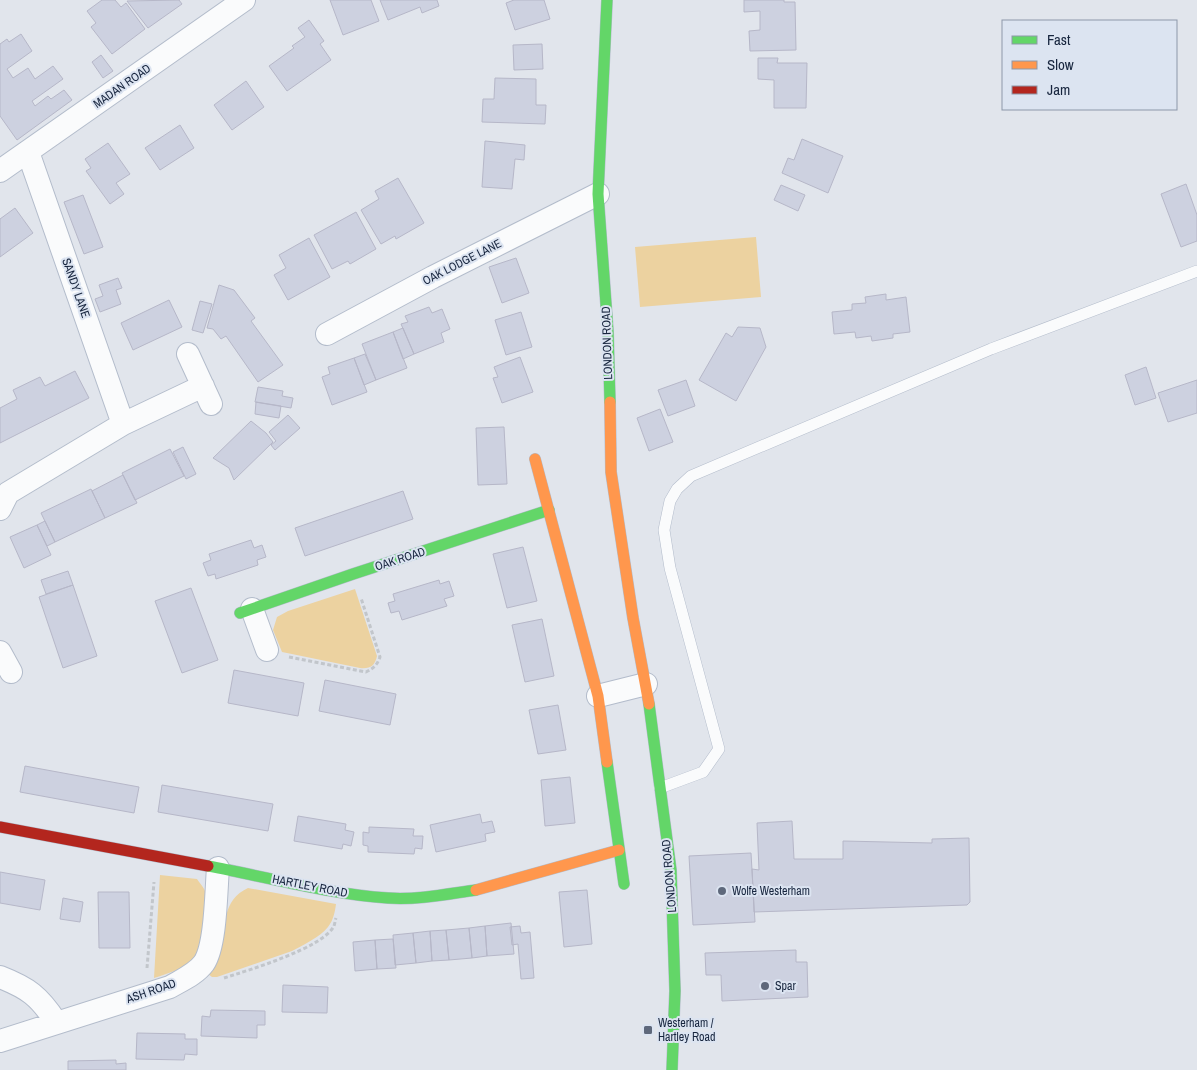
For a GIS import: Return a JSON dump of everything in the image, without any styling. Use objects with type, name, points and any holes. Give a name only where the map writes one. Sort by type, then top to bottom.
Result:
[{"type":"street","name":"MADAN ROAD","points":[[0,171],[244,0]]},
{"type":"street","name":"LONDON ROAD","points":[[607,0],[598,194],[608,332],[610,472],[633,618],[646,684],[671,879],[675,991],[672,1070]]},
{"type":"street","name":"SANDY LANE","points":[[28,152],[123,424]]},
{"type":"street","name":"OAK LODGE LANE","points":[[327,334],[433,277],[598,194]]},
{"type":"street","points":[[3,494],[123,424],[207,395],[188,354]]},
{"type":"street","points":[[535,459],[598,696],[624,884]]},
{"type":"street","name":"OAK ROAD","points":[[267,650],[246,611],[549,510]]},
{"type":"street","points":[[0,652],[11,672]]},
{"type":"street","points":[[598,696],[646,684]]},
{"type":"street","name":"HARTLEY ROAD","points":[[0,828],[218,868],[341,893],[390,898],[418,898],[480,890],[619,850]]},
{"type":"street","name":"ASH ROAD","points":[[0,1041],[170,987],[192,975],[205,962],[213,934],[218,868]]},
{"type":"street","points":[[0,977],[32,992],[47,1008],[56,1022]]},
{"type":"lane","points":[[660,788],[703,772],[719,749],[670,568],[664,530],[670,501],[677,489],[691,476],[991,349],[1197,271]]},
{"type":"path","points":[[267,650],[286,656],[366,672],[373,669],[378,664],[380,657],[353,574]]},
{"type":"path","points":[[146,994],[156,858]]},
{"type":"path","points":[[216,981],[296,954],[323,936],[334,926],[341,893]]},
{"type":"shaded area","points":[[756,237],[761,297],[640,307],[635,247]]},
{"type":"shaded area","points":[[355,589],[377,656],[372,666],[360,668],[282,652],[273,630],[277,617],[288,611]]},
{"type":"shaded area","points":[[160,875],[197,879],[205,891],[206,909],[202,937],[195,957],[182,968],[154,978]]},
{"type":"shaded area","points":[[248,888],[336,904],[334,916],[325,931],[292,951],[217,977],[212,977],[208,974],[218,952],[226,914],[233,899]]},
{"type":"building","points":[[102,0],[115,0],[121,7],[126,3],[145,29],[112,54],[91,27],[96,23],[87,11]]},
{"type":"building","points":[[179,0],[182,4],[148,28],[127,1]]},
{"type":"building","points":[[330,0],[371,0],[379,21],[343,35]]},
{"type":"building","points":[[380,0],[437,0],[439,6],[422,13],[420,7],[388,20]]},
{"type":"building","points":[[514,0],[544,0],[550,19],[515,30],[506,3]]},
{"type":"building","points":[[744,0],[784,0],[784,2],[795,2],[796,50],[750,51],[749,31],[760,30],[760,11],[744,12]]},
{"type":"building","points":[[309,20],[324,41],[320,44],[331,60],[287,91],[269,66],[294,48],[292,46],[305,37],[298,28]]},
{"type":"building","points":[[21,34],[32,51],[7,69],[13,78],[28,68],[35,79],[53,66],[63,79],[32,101],[35,106],[48,96],[51,99],[64,90],[72,100],[17,140],[0,116],[0,44],[7,39],[9,42]]},
{"type":"building","points":[[542,44],[543,69],[514,70],[513,45]]},
{"type":"building","points":[[101,55],[113,71],[103,78],[92,62]]},
{"type":"building","points":[[758,58],[778,58],[777,63],[807,63],[806,108],[774,108],[774,80],[758,79]]},
{"type":"building","points":[[495,78],[536,79],[536,105],[546,105],[545,124],[482,122],[483,99],[494,99]]},
{"type":"building","points":[[246,81],[264,107],[232,130],[214,105]]},
{"type":"building","points":[[180,125],[194,148],[160,170],[145,148]]},
{"type":"building","points":[[802,139],[843,156],[828,193],[782,173],[788,158],[794,160]]},
{"type":"building","points":[[485,141],[525,145],[524,160],[515,159],[512,189],[482,187]]},
{"type":"building","points":[[108,143],[130,174],[116,183],[124,194],[110,204],[86,171],[91,168],[85,159]]},
{"type":"building","points":[[398,178],[424,223],[396,239],[395,236],[381,244],[361,210],[379,199],[375,191]]},
{"type":"building","points":[[1186,184],[1197,215],[1197,241],[1181,247],[1161,194]]},
{"type":"building","points":[[781,185],[805,195],[798,211],[774,200]]},
{"type":"building","points":[[83,195],[103,247],[84,254],[64,202]]},
{"type":"building","points":[[15,208],[33,233],[0,257],[0,219]]},
{"type":"building","points":[[356,212],[376,249],[350,264],[348,261],[332,269],[314,235]]},
{"type":"building","points":[[309,238],[330,277],[288,300],[274,275],[286,268],[279,255]]},
{"type":"building","points":[[516,258],[529,293],[502,303],[489,267]]},
{"type":"building","points":[[118,278],[122,288],[116,290],[121,304],[100,312],[95,299],[103,296],[99,285]]},
{"type":"building","points":[[219,285],[234,290],[255,318],[251,321],[283,365],[258,382],[226,336],[221,339],[213,329],[207,328]]},
{"type":"building","points":[[886,294],[886,300],[906,297],[910,332],[893,334],[893,338],[872,341],[871,336],[856,338],[855,332],[834,334],[832,312],[852,310],[852,304],[866,303],[865,297]]},
{"type":"building","points":[[169,300],[182,327],[133,350],[121,323]]},
{"type":"building","points":[[200,301],[212,304],[203,333],[192,330]]},
{"type":"building","points":[[429,307],[432,313],[442,309],[450,329],[441,333],[444,342],[414,354],[401,324],[408,322],[405,316]]},
{"type":"building","points":[[521,312],[532,347],[506,355],[495,320]]},
{"type":"building","points":[[738,327],[760,328],[766,347],[736,401],[699,380],[726,333],[732,337]]},
{"type":"building","points":[[403,328],[414,354],[403,359],[393,332]]},
{"type":"building","points":[[393,332],[407,368],[376,380],[362,344]]},
{"type":"building","points":[[365,354],[376,380],[364,385],[354,358]]},
{"type":"building","points":[[520,357],[533,392],[502,403],[493,378],[498,377],[494,367]]},
{"type":"building","points":[[354,358],[367,392],[332,405],[322,377],[330,374],[328,367]]},
{"type":"building","points":[[1146,367],[1156,398],[1135,405],[1125,375]]},
{"type":"building","points":[[75,371],[89,398],[0,443],[0,408],[17,399],[13,390],[40,377],[45,386]]},
{"type":"building","points":[[686,380],[695,406],[668,416],[658,390]]},
{"type":"building","points":[[1197,380],[1197,413],[1168,422],[1158,393]]},
{"type":"building","points":[[258,387],[283,391],[282,396],[293,398],[291,408],[255,402]]},
{"type":"building","points":[[256,402],[281,406],[279,418],[255,414]]},
{"type":"building","points":[[660,409],[673,442],[649,451],[637,418]]},
{"type":"building","points":[[288,415],[300,428],[275,450],[271,445],[276,441],[269,432]]},
{"type":"building","points":[[251,421],[266,433],[273,442],[234,480],[229,468],[213,458]]},
{"type":"building","points":[[504,427],[507,484],[478,485],[476,428]]},
{"type":"building","points":[[183,447],[196,474],[186,479],[173,452]]},
{"type":"building","points":[[170,449],[184,476],[135,500],[122,473]]},
{"type":"building","points":[[123,475],[137,503],[105,518],[92,491]]},
{"type":"building","points":[[91,489],[105,518],[55,542],[41,513]]},
{"type":"building","points":[[403,491],[413,519],[305,556],[295,528]]},
{"type":"building","points":[[45,521],[55,542],[47,546],[37,525]]},
{"type":"building","points":[[37,525],[51,555],[24,568],[10,537]]},
{"type":"building","points":[[251,540],[254,548],[262,545],[266,557],[257,560],[258,565],[216,579],[215,574],[208,576],[203,563],[211,560],[209,554]]},
{"type":"building","points":[[523,547],[537,601],[507,608],[493,554]]},
{"type":"building","points":[[68,571],[73,585],[46,594],[41,580]]},
{"type":"building","points":[[439,580],[440,584],[449,581],[454,596],[444,599],[447,606],[402,620],[399,611],[391,613],[388,603],[395,601],[393,594]]},
{"type":"building","points":[[73,585],[97,656],[63,668],[39,597]]},
{"type":"building","points":[[191,588],[218,660],[182,673],[155,601]]},
{"type":"building","points":[[542,619],[554,676],[525,682],[512,625]]},
{"type":"building","points":[[234,670],[304,683],[298,716],[228,703]]},
{"type":"building","points":[[325,680],[396,694],[390,725],[319,711]]},
{"type":"building","points":[[558,705],[566,750],[538,754],[529,710]]},
{"type":"building","points":[[25,766],[139,787],[134,813],[20,792]]},
{"type":"building","points":[[570,777],[575,823],[545,826],[541,780]]},
{"type":"building","points":[[162,785],[273,804],[268,831],[158,812]]},
{"type":"building","points":[[480,814],[482,823],[492,821],[495,832],[485,834],[486,841],[436,852],[430,825]]},
{"type":"building","points":[[298,816],[346,824],[345,830],[354,832],[351,846],[343,844],[342,849],[294,841]]},
{"type":"building","points":[[792,821],[794,859],[843,859],[843,841],[932,843],[932,839],[969,838],[970,902],[967,905],[754,912],[752,869],[759,870],[757,823]]},
{"type":"building","points":[[369,827],[414,829],[413,836],[423,836],[422,849],[415,848],[414,854],[368,852],[368,846],[363,845],[363,832],[369,833]]},
{"type":"building","name":"Wolfe Westerham","points":[[751,853],[755,922],[693,925],[689,856]]},
{"type":"building","points":[[0,872],[45,880],[40,910],[0,903]]},
{"type":"building","points":[[587,890],[592,944],[564,947],[559,892]]},
{"type":"building","points":[[98,892],[129,892],[130,948],[99,948]]},
{"type":"building","points":[[63,898],[83,902],[80,922],[60,919]]},
{"type":"building","points":[[511,923],[514,954],[487,956],[485,926]]},
{"type":"building","points":[[485,926],[487,956],[472,958],[469,928]]},
{"type":"building","points":[[520,926],[521,933],[530,932],[534,978],[521,979],[518,944],[512,945],[510,927]]},
{"type":"building","points":[[469,928],[472,958],[449,960],[446,930]]},
{"type":"building","points":[[446,930],[449,960],[432,961],[430,931]]},
{"type":"building","points":[[430,931],[432,961],[416,963],[413,933]]},
{"type":"building","points":[[413,933],[416,963],[395,965],[393,935]]},
{"type":"building","points":[[393,939],[396,968],[377,969],[375,940]]},
{"type":"building","points":[[375,940],[377,969],[355,971],[353,942]]},
{"type":"building","name":"Spar","points":[[796,950],[796,962],[807,962],[808,997],[722,1001],[721,975],[706,975],[705,953]]},
{"type":"building","points":[[283,985],[328,987],[327,1013],[282,1012]]},
{"type":"building","points":[[211,1010],[265,1011],[265,1025],[257,1025],[257,1038],[201,1036],[202,1016],[210,1017]]},
{"type":"building","points":[[137,1033],[185,1034],[185,1039],[197,1039],[197,1055],[185,1054],[184,1060],[136,1059]]},
{"type":"building","points":[[116,1060],[116,1064],[126,1063],[126,1070],[68,1070],[68,1061]]},
{"type":"traffic: fast","points":[[607,0],[598,194],[608,332],[610,402]]},
{"type":"traffic: fast","points":[[240,613],[549,510]]},
{"type":"traffic: fast","points":[[649,704],[671,870],[675,991],[672,1070]]},
{"type":"traffic: fast","points":[[607,762],[624,884]]},
{"type":"traffic: fast","points":[[208,866],[320,889],[365,896],[388,898],[421,897],[476,890]]},
{"type":"traffic: slow","points":[[610,402],[611,472],[633,618],[649,704]]},
{"type":"traffic: slow","points":[[535,459],[598,696],[607,762]]},
{"type":"traffic: slow","points":[[476,890],[619,850]]},
{"type":"traffic: jam","points":[[0,827],[208,866]]},
{"type":"place","name":"Wolfe Westerham","points":[[722,891]]},
{"type":"place","name":"Spar","points":[[765,986]]},
{"type":"place","name":"Westerham / Hartley Road","points":[[648,1030]]}]
